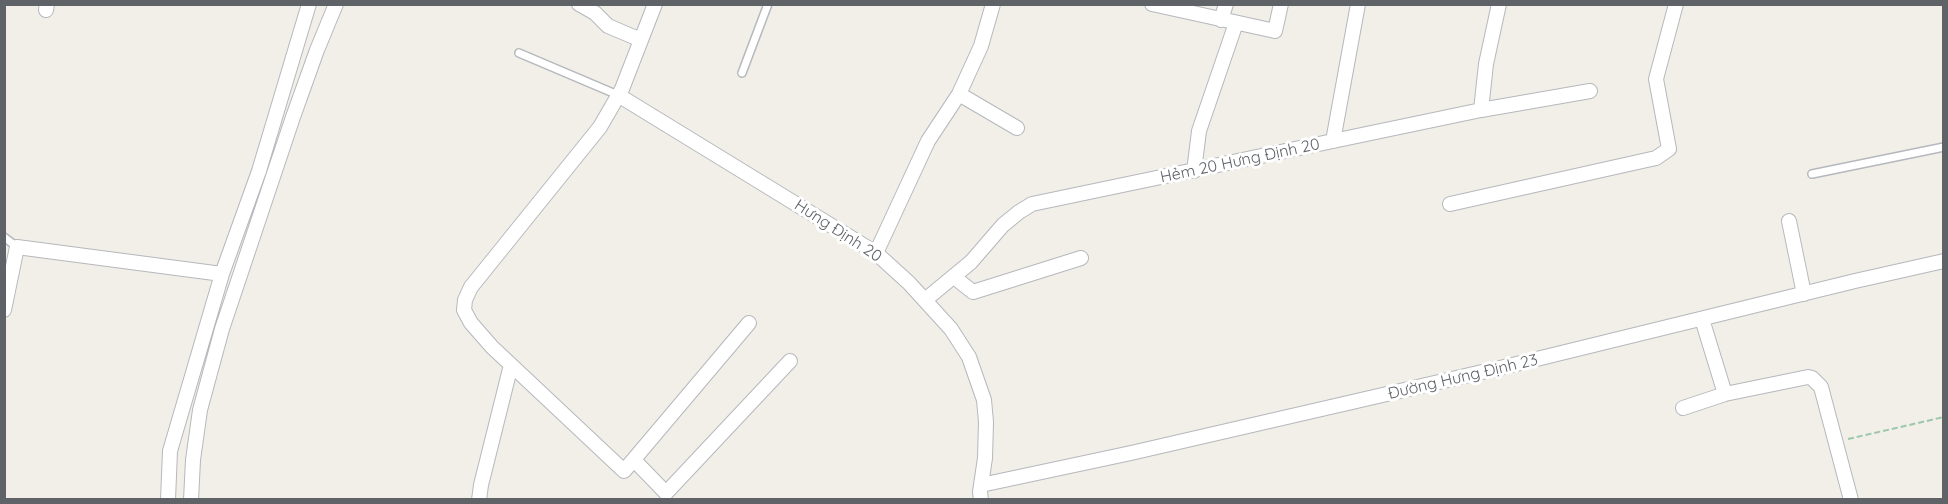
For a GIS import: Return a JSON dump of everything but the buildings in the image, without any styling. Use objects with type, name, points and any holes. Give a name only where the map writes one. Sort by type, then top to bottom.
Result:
[{"type":"street","points":[[168,500],[170,451],[222,274],[259,171],[309,4]]},
{"type":"street","points":[[191,500],[200,410],[222,330],[301,95],[336,4]]},
{"type":"street","points":[[579,4],[596,13],[608,26],[641,40]]},
{"type":"street","points":[[655,4],[618,95],[600,127],[471,287],[465,300],[464,310],[471,323],[511,365],[624,471],[749,323]]},
{"type":"street","points":[[876,253],[928,141],[959,94],[981,46],[993,4]]},
{"type":"street","points":[[1152,4],[1275,31],[1281,4]]},
{"type":"street","points":[[1221,20],[1226,4]]},
{"type":"street","points":[[1333,141],[1358,4]]},
{"type":"street","points":[[1481,110],[1486,64],[1499,4]]},
{"type":"street","points":[[1450,204],[1656,158],[1669,149],[1656,79],[1676,4]]},
{"type":"street","points":[[1194,171],[1199,131],[1236,23]]},
{"type":"street","name":"Hẻm 20 Hưng Định 20","points":[[925,300],[971,262],[1003,225],[1032,204],[1481,110],[1590,91]]},
{"type":"street","points":[[959,94],[1017,128]]},
{"type":"street","name":"Hưng Định 20","points":[[618,95],[858,240],[876,253],[925,300],[951,329],[969,357],[981,390],[986,422],[981,500]]},
{"type":"street","points":[[1789,221],[1804,294]]},
{"type":"street","points":[[4,310],[17,247],[222,274]]},
{"type":"street","points":[[954,277],[973,292],[1081,258]]},
{"type":"street","name":"Đường Hưng Định 23","points":[[981,485],[1504,368],[1944,261]]},
{"type":"street","points":[[1702,319],[1725,394]]},
{"type":"street","points":[[633,460],[666,493],[790,361]]},
{"type":"street","points":[[479,500],[511,365]]},
{"type":"street","points":[[1683,408],[1725,394],[1812,378],[1821,387],[1851,500]]},
{"type":"lane","points":[[742,73],[768,4]]},
{"type":"lane","points":[[519,53],[618,95]]},
{"type":"lane","points":[[1812,174],[1944,147]]},
{"type":"lane","points":[[4,237],[17,247]]},
{"type":"path","points":[[1837,441],[1944,417]]}]
